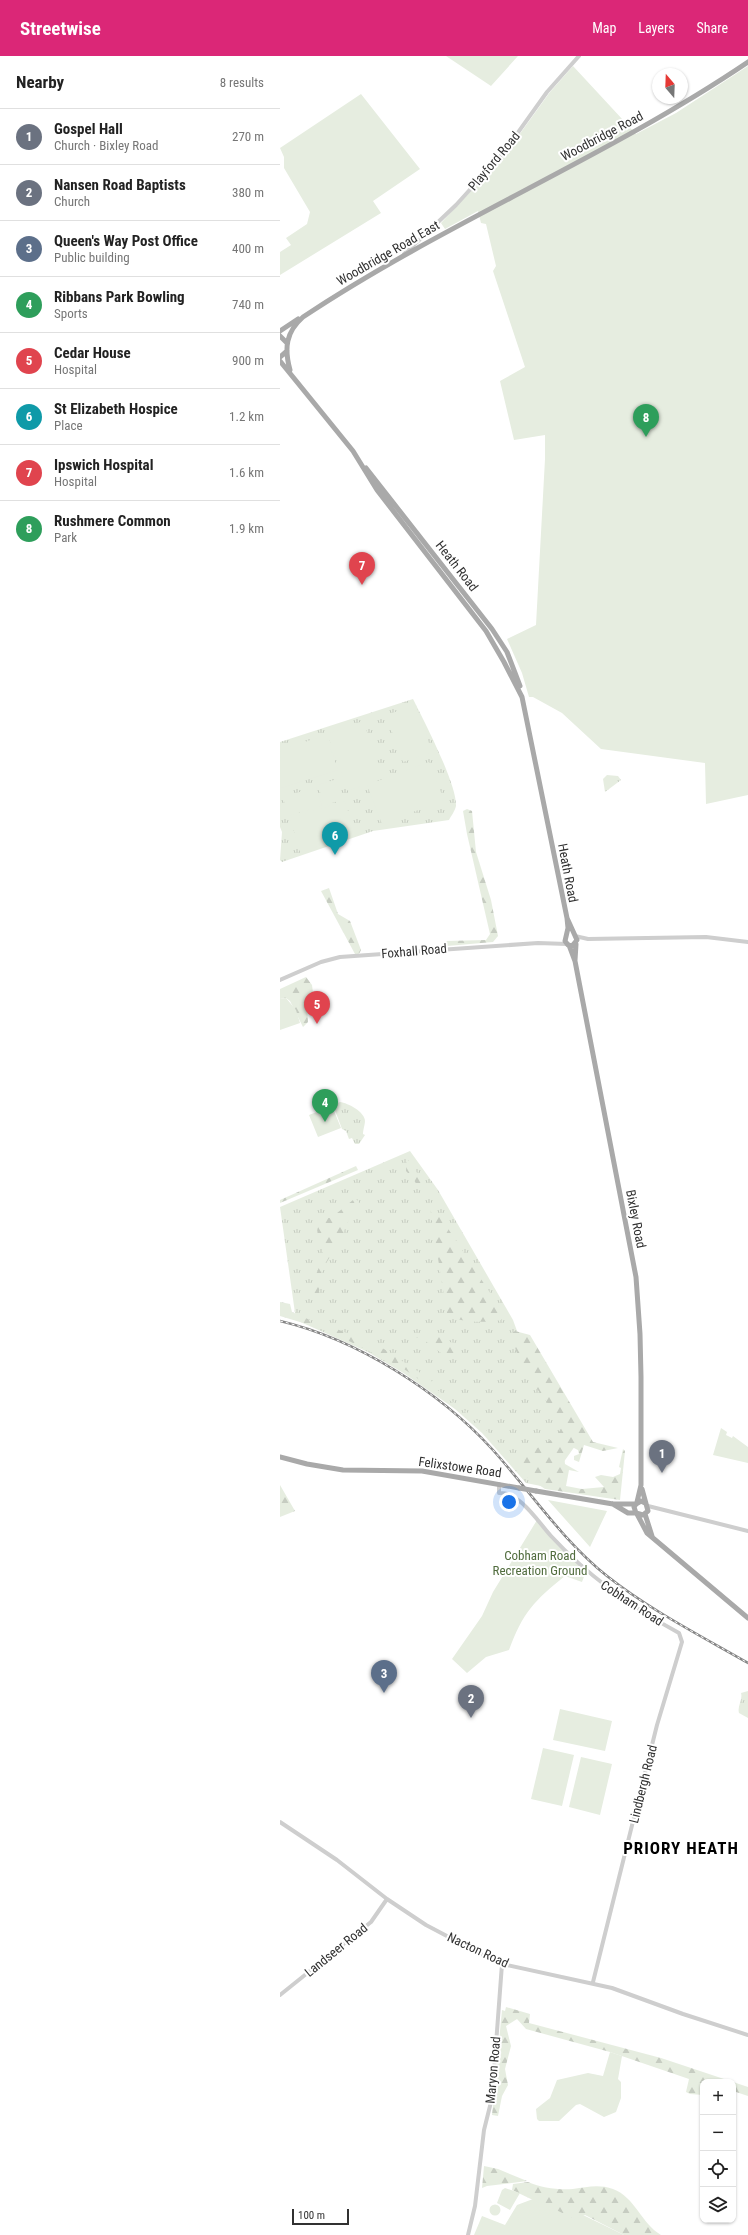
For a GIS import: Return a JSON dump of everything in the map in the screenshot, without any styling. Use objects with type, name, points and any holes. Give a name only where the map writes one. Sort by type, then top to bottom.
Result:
[{"type":"main road","name":"Woodbridge Road","points":[[485,212],[672,111],[748,62]]},
{"type":"main road","name":"Woodbridge Road East","points":[[280,331],[290,323],[303,317],[400,258],[485,212]]},
{"type":"main road","name":"Woodbridge Road East","points":[[287,343],[290,330],[303,317]]},
{"type":"main road","points":[[280,336],[287,343],[290,371]]},
{"type":"main road","points":[[280,357],[288,350]]},
{"type":"main road","name":"Heath Road","points":[[280,361],[290,371],[362,464],[380,484],[492,629],[512,664],[524,709],[568,928],[566,937],[568,945]]},
{"type":"main road","name":"Heath Road","points":[[362,464],[377,490],[494,644],[520,691]]},
{"type":"main road","name":"Heath Road","points":[[566,918],[575,936],[576,943]]},
{"type":"main road","points":[[566,937],[575,936]]},
{"type":"main road","points":[[568,945],[576,943]]},
{"type":"main road","name":"Bixley Road","points":[[575,960],[576,943]]},
{"type":"main road","name":"Bixley Road","points":[[568,945],[575,960],[636,1277],[640,1334],[641,1485],[646,1504]]},
{"type":"main road","name":"Felixstowe Road","points":[[280,1457],[307,1464],[343,1470],[422,1471],[613,1504],[646,1504]]},
{"type":"main road","name":"Bixley Road","points":[[637,1514],[634,1510],[641,1485]]},
{"type":"main road","name":"Felixstowe Road","points":[[613,1504],[628,1513],[646,1513]]},
{"type":"main road","points":[[646,1504],[646,1513],[652,1536]]},
{"type":"main road","points":[[637,1514],[643,1528],[748,1618]]},
{"type":"street","name":"Playford Road","points":[[400,258],[430,229],[435,228],[436,224],[456,205],[504,152],[549,90],[580,56]]},
{"type":"street","points":[[435,228],[439,236]]},
{"type":"street","points":[[575,936],[588,940]]},
{"type":"street","name":"Foxhall Road","points":[[553,942],[566,937]]},
{"type":"street","points":[[576,943],[588,940],[712,937],[748,942]]},
{"type":"street","name":"Foxhall Road","points":[[280,980],[321,962],[340,958],[553,942],[568,945]]},
{"type":"street","name":"Cobham Road","points":[[499,1484],[499,1493],[514,1498],[531,1512],[575,1562],[604,1587],[680,1633]]},
{"type":"street","points":[[514,1498],[517,1487]]},
{"type":"street","points":[[646,1504],[661,1510],[748,1531]]},
{"type":"street","points":[[646,1513],[661,1510]]},
{"type":"street","name":"Lindbergh Road","points":[[593,1982],[657,1725],[682,1642],[680,1633]]},
{"type":"street","name":"Nacton Road","points":[[280,1822],[337,1860],[388,1899],[444,1936],[502,1964],[593,1982],[748,2034]]},
{"type":"street","name":"Landseer Road","points":[[280,1995],[371,1922],[388,1899]]},
{"type":"street","name":"Maryon Road","points":[[468,2235],[475,2206],[484,2130],[492,2098],[502,1964]]},
{"type":"green space","points":[[446,56],[518,56],[491,86]]},
{"type":"green space","points":[[573,66],[636,134],[676,113],[748,66],[748,795],[706,804],[705,763],[601,749],[562,713],[533,697],[529,697],[522,673],[507,639],[536,625],[545,435],[514,440],[500,381],[525,367],[493,271],[496,266],[486,224],[481,223],[478,211],[445,229],[441,223],[506,153],[550,92]]},
{"type":"green space","points":[[361,94],[420,169],[373,201],[381,213],[280,275],[280,252],[291,245],[286,238],[307,224],[310,212],[284,168],[284,157],[280,148]]},
{"type":"green space","points":[[413,699],[446,768],[455,796],[456,806],[449,820],[373,831],[282,862],[280,860],[282,832],[280,827],[280,742]]},
{"type":"green space","points":[[416,705],[432,752],[403,762],[386,715]]},
{"type":"green space","points":[[363,721],[384,778],[348,791],[327,734]]},
{"type":"green space","points":[[326,735],[338,770],[281,788],[280,750]]},
{"type":"green space","points":[[429,762],[444,800],[382,824],[367,785]]},
{"type":"green space","points":[[607,775],[618,776],[621,780],[605,792],[603,779]]},
{"type":"green space","points":[[337,779],[343,800],[324,805],[318,785]]},
{"type":"green space","points":[[316,787],[322,806],[288,816],[283,797]]},
{"type":"green space","points":[[345,801],[355,835],[300,852],[290,818]]},
{"type":"green space","points":[[467,809],[472,811],[476,852],[491,900],[498,936],[493,942],[447,946],[446,941],[486,940],[490,934],[467,834],[463,811]]},
{"type":"green space","points":[[329,888],[338,914],[350,921],[361,950],[359,954],[355,954],[321,891]]},
{"type":"green space","points":[[306,977],[312,985],[313,993],[307,1007],[308,1022],[303,1027],[290,1001],[286,998],[280,999],[280,989]]},
{"type":"green space","points":[[286,998],[296,1010],[300,1023],[280,1030],[280,999]]},
{"type":"green space","points":[[340,1102],[356,1108],[364,1118],[365,1122],[363,1134],[365,1135],[359,1144],[355,1144],[352,1138],[349,1139],[346,1131],[342,1129],[333,1105]]},
{"type":"green space","points":[[332,1106],[341,1128],[318,1137],[309,1115]]},
{"type":"green space","points":[[410,1151],[438,1190],[513,1320],[517,1331],[580,1439],[546,1487],[526,1483],[482,1433],[455,1409],[405,1374],[368,1352],[296,1320],[280,1207]]},
{"type":"green space","points":[[407,1159],[420,1177],[425,1198],[412,1177],[406,1171]]},
{"type":"green space","points":[[356,1166],[358,1170],[280,1203],[280,1200]]},
{"type":"green space","points":[[356,1199],[359,1202],[356,1212],[350,1217],[340,1240],[322,1270],[318,1299],[314,1299],[312,1289],[314,1278],[323,1257],[322,1246],[317,1232],[320,1223],[325,1218],[331,1218]]},
{"type":"green space","points":[[430,1201],[496,1302],[496,1307],[503,1315],[501,1320],[473,1322],[459,1320],[447,1315]]},
{"type":"green space","points":[[280,1302],[290,1304],[292,1312],[310,1320],[310,1325],[280,1316]]},
{"type":"green space","points":[[325,1324],[384,1349],[431,1380],[436,1389],[473,1417],[512,1456],[528,1452],[549,1442],[560,1431],[564,1424],[532,1381],[518,1357],[512,1333],[515,1331],[530,1335],[593,1442],[618,1448],[603,1451],[584,1445],[579,1462],[574,1460],[574,1456],[579,1454],[578,1450],[572,1447],[567,1449],[564,1454],[565,1464],[579,1472],[569,1470],[566,1486],[582,1489],[604,1487],[595,1477],[601,1475],[613,1477],[620,1474],[621,1468],[619,1467],[623,1449],[625,1451],[620,1500],[545,1489],[527,1477],[478,1424],[462,1409],[401,1367],[325,1329]]},
{"type":"green space","points":[[414,1334],[434,1338],[439,1337],[449,1342],[460,1344],[461,1350],[456,1357],[442,1354],[428,1343],[415,1337]]},
{"type":"green space","points":[[721,1428],[727,1432],[726,1435],[732,1438],[733,1436],[748,1447],[748,1463],[713,1455]]},
{"type":"green space","points":[[280,1485],[295,1511],[280,1517]]},
{"type":"green space","points":[[548,1500],[607,1511],[590,1547]]},
{"type":"green space","name":"Cobham Road Recreation Ground","points":[[537,1520],[586,1571],[582,1582],[565,1576],[537,1600],[519,1626],[509,1650],[486,1657],[467,1673],[452,1659],[482,1616],[493,1592]]},
{"type":"green space","points":[[748,1691],[748,1718],[739,1713],[739,1705],[741,1693]]},
{"type":"green space","points":[[560,1709],[612,1721],[605,1751],[553,1740]]},
{"type":"green space","points":[[543,1748],[574,1755],[562,1806],[531,1799]]},
{"type":"green space","points":[[581,1757],[612,1764],[600,1815],[569,1807]]},
{"type":"green space","points":[[506,2007],[530,2014],[529,2023],[661,2058],[724,2079],[700,2079],[700,2095],[690,2094],[686,2092],[689,2079],[610,2052],[526,2029],[517,2019],[506,2026],[511,2046],[505,2069],[508,2085],[502,2096],[498,2116],[492,2115],[502,2010],[505,2011]]},
{"type":"green space","points":[[610,2052],[622,2056],[618,2079],[621,2082],[621,2098],[616,2112],[604,2117],[580,2104],[576,2105],[559,2121],[539,2121],[537,2119],[536,2109],[550,2098],[557,2080],[588,2073],[603,2076]]},
{"type":"green space","points":[[736,2083],[748,2087],[748,2096],[736,2092]]},
{"type":"green space","points":[[484,2166],[498,2169],[527,2181],[487,2186],[482,2188]]},
{"type":"green space","points":[[528,2182],[555,2189],[573,2189],[598,2186],[608,2187],[621,2193],[627,2198],[648,2224],[661,2235],[624,2235],[585,2215],[573,2219],[512,2190],[513,2184]]},
{"type":"green space","points":[[505,2188],[520,2193],[510,2210],[497,2203],[502,2190]]},
{"type":"green space","points":[[533,2199],[573,2218],[583,2215],[624,2235],[474,2235],[482,2216],[505,2225],[517,2205]]},
{"type":"green space","points":[[493,2205],[497,2205],[499,2206],[499,2214],[493,2215],[490,2212],[490,2208]]},
{"type":"railway","points":[[280,1321],[309,1329],[338,1340],[367,1354],[422,1388],[447,1407],[492,1449],[575,1547],[607,1576],[658,1611],[748,1663]]},
{"type":"place","name":"Rushmere Common","points":[[646,437]]},
{"type":"place","name":"Ipswich Hospital","points":[[362,585]]},
{"type":"place","name":"St Elizabeth Hospice","points":[[335,855]]},
{"type":"place","name":"Cedar House","points":[[317,1024]]},
{"type":"place","name":"Ribbans Park Bowling","points":[[325,1122]]},
{"type":"place","name":"Gospel Hall","points":[[662,1473]]},
{"type":"place","name":"Queen's Way Post Office","points":[[384,1693]]},
{"type":"place","name":"Nansen Road Baptists","points":[[471,1718]]},
{"type":"district","name":"PRIORY HEATH","points":[[681,1848]]}]
